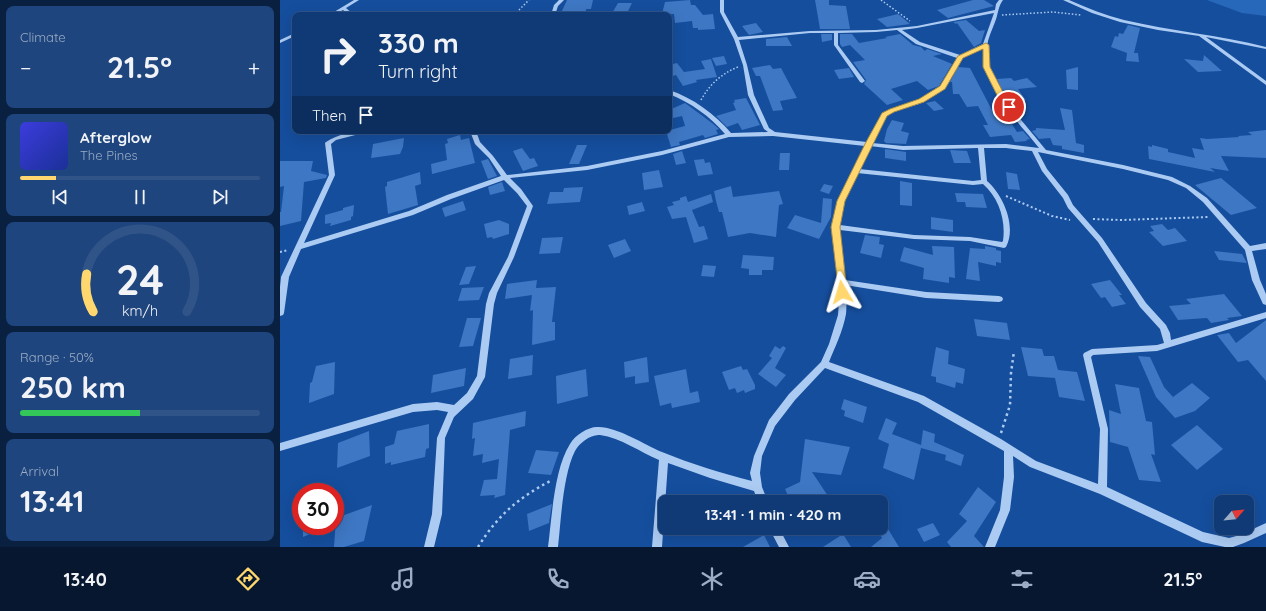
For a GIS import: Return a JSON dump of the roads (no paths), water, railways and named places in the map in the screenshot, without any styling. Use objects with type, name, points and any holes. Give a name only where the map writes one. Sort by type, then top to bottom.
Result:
[{"type":"street","points":[[336,12],[356,0]]},
{"type":"street","points":[[554,12],[556,5],[562,0]]},
{"type":"street","points":[[722,0],[722,12],[736,39],[745,65],[752,100],[767,129],[773,134]]},
{"type":"street","points":[[1001,0],[986,45],[986,63],[992,79],[1002,97],[1044,151]]},
{"type":"street","points":[[1065,0],[1120,20],[1239,40],[1266,48]]},
{"type":"street","points":[[343,8],[348,12]]},
{"type":"street","points":[[736,39],[810,32],[836,32],[917,27],[997,13]]},
{"type":"street","points":[[898,28],[918,43],[960,57]]},
{"type":"street","points":[[836,32],[836,45],[862,81]]},
{"type":"street","points":[[1198,34],[1266,83]]},
{"type":"street","points":[[280,42],[292,36]]},
{"type":"street","points":[[760,495],[757,487],[755,473],[758,456],[772,423],[792,397],[824,364],[833,344],[842,315],[844,301],[836,227],[841,201],[868,144],[885,115],[892,110],[922,100],[942,88],[960,57],[986,45]]},
{"type":"street","points":[[672,94],[716,118],[729,135]]},
{"type":"street","points":[[280,314],[284,277],[332,175],[328,143],[334,139],[353,134]]},
{"type":"street","points":[[429,547],[437,514],[442,438],[448,419],[454,410],[470,396],[482,377],[490,304],[493,293],[512,257],[521,228],[530,210],[530,206],[519,191],[505,177],[491,157],[477,143],[474,134]]},
{"type":"street","points":[[299,247],[411,213],[449,197],[505,177],[587,168],[662,153],[729,135],[773,134],[903,148],[1006,146],[1034,149],[1170,178],[1195,192],[1220,216],[1248,249],[1256,280],[1266,302]]},
{"type":"street","points":[[980,147],[984,182]]},
{"type":"street","points":[[1034,149],[1044,170],[1066,197],[1070,206],[1105,246],[1144,305],[1163,326],[1168,344]]},
{"type":"street","points":[[836,227],[914,237],[970,239],[1004,245],[1007,240],[1005,219],[999,199],[994,190],[984,182],[974,183],[856,171]]},
{"type":"street","points":[[1248,249],[1266,246]]},
{"type":"street","points":[[841,282],[926,295],[999,298]]},
{"type":"street","points":[[1102,490],[1104,429],[1087,355],[1092,352],[1157,348],[1266,315]]},
{"type":"street","points":[[824,364],[921,399],[998,442],[1033,464],[1102,490],[1202,537],[1229,543],[1241,540],[1266,528]]},
{"type":"street","points":[[280,447],[413,408],[437,406],[454,410]]},
{"type":"street","points":[[553,547],[564,474],[574,444],[595,430],[619,438],[664,457],[721,477],[757,487]]},
{"type":"street","points":[[990,547],[1005,510],[1009,477],[1008,448]]},
{"type":"street","points":[[657,547],[664,457]]},
{"type":"street","points":[[778,535],[784,547]]}]
